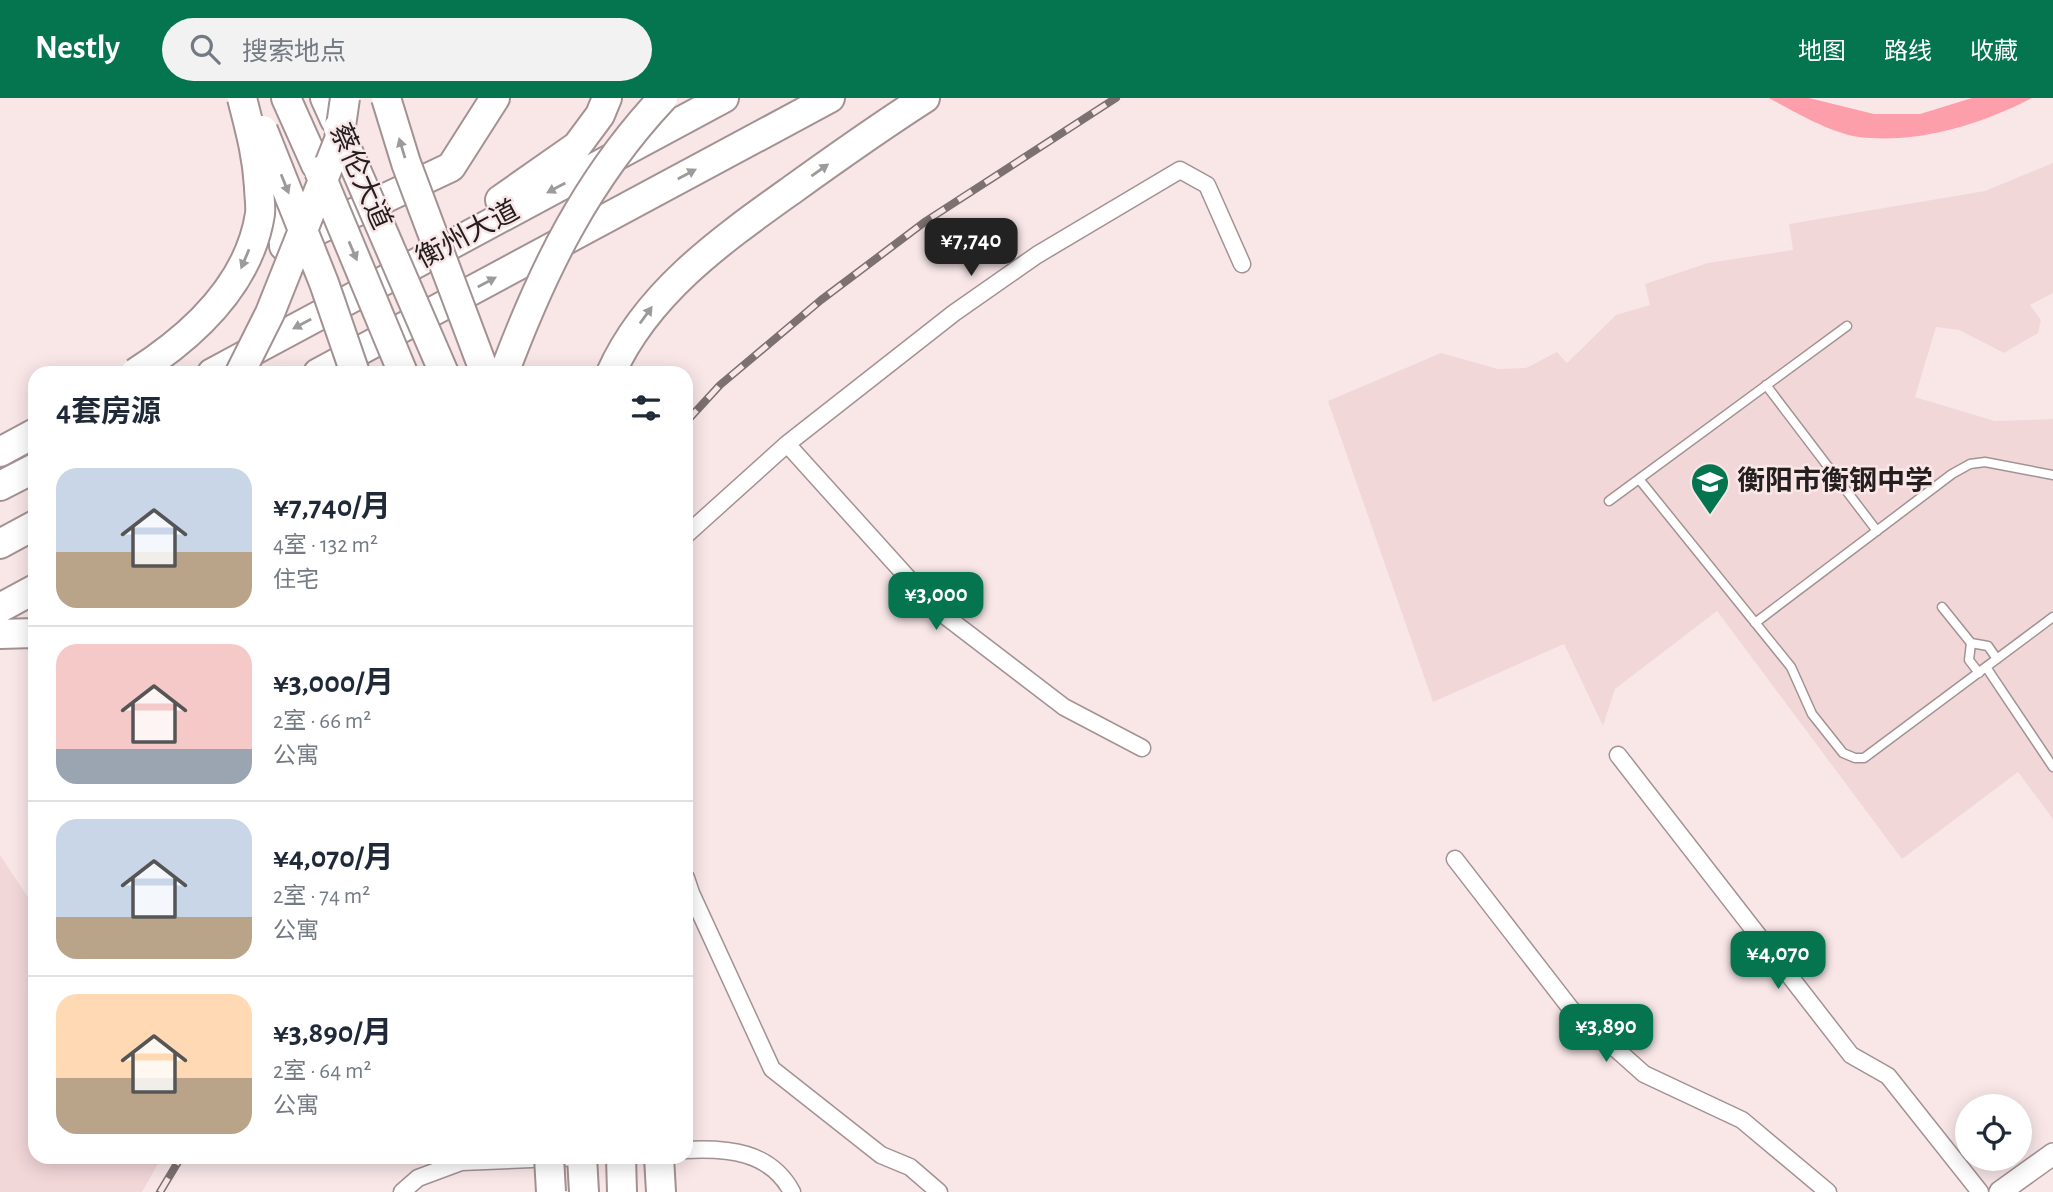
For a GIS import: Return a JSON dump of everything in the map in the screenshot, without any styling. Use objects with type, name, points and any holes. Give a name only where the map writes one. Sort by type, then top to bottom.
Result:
[{"type":"highway","points":[[145,366],[186,337],[222,301],[245,263],[260,213],[257,154],[242,98]]},
{"type":"highway","points":[[251,98],[324,283],[353,366]]},
{"type":"highway","name":"蔡伦大道","points":[[286,98],[400,366]]},
{"type":"highway","points":[[386,98],[406,163],[482,366]]},
{"type":"highway","points":[[284,246],[451,167],[495,98]]},
{"type":"highway","points":[[383,281],[578,146],[600,115],[607,98]]},
{"type":"highway","points":[[507,366],[529,305],[555,250],[594,183],[633,131],[663,98]]},
{"type":"highway","name":"衡州大道","points":[[225,366],[724,98]]},
{"type":"highway","name":"衡州大道","points":[[331,366],[830,98]]},
{"type":"highway","points":[[614,366],[620,352],[652,307],[695,264],[752,219],[925,98]]},
{"type":"highway","points":[[244,366],[270,313],[340,140],[335,105]]},
{"type":"highway","name":"蔡伦大道","points":[[335,105],[441,366]]},
{"type":"highway","points":[[0,452],[28,437]]},
{"type":"highway","points":[[0,486],[28,472]]},
{"type":"highway","points":[[0,544],[28,529]]},
{"type":"highway","points":[[0,608],[28,593]]},
{"type":"highway","points":[[0,634],[28,633]]},
{"type":"highway","points":[[549,1164],[551,1192]]},
{"type":"highway","points":[[582,1164],[584,1192]]},
{"type":"highway","points":[[621,1164],[622,1192]]},
{"type":"highway","points":[[659,1164],[661,1192]]},
{"type":"main road","points":[[228,98],[241,149],[284,246]]},
{"type":"street","points":[[693,529],[787,444],[954,313],[1037,255],[1180,170],[1207,185],[1242,264]]},
{"type":"street","points":[[787,444],[936,609],[1064,707],[1142,748]]},
{"type":"street","points":[[1618,755],[1851,1055],[1888,1076],[1980,1192]]},
{"type":"street","points":[[1455,859],[1571,1009],[1644,1073],[1742,1120],[1828,1192]]},
{"type":"street","points":[[693,897],[772,1069],[881,1155],[910,1167],[939,1192]]},
{"type":"street","points":[[693,1150],[710,1149],[755,1155],[787,1182],[792,1192]]},
{"type":"street","points":[[2000,1192],[2053,1154]]},
{"type":"street","points":[[402,1192],[418,1178],[456,1164]]},
{"type":"lane","points":[[1609,501],[1847,326]]},
{"type":"lane","points":[[1766,385],[1877,531]]},
{"type":"lane","points":[[1755,623],[1952,474],[1970,464],[1985,462],[2053,475]]},
{"type":"lane","points":[[1639,479],[1791,667],[1812,714],[1843,753],[1855,758],[1864,758],[2053,617]]},
{"type":"lane","points":[[1942,607],[1971,643],[1988,646],[1997,659]]},
{"type":"lane","points":[[1971,643],[1969,660],[1979,673]]},
{"type":"lane","points":[[1986,667],[2053,767]]},
{"type":"shaded area","points":[[1769,98],[1809,98],[1874,114],[1920,114],[1972,98],[2032,98],[1970,124],[1948,130],[1903,138],[1881,138],[1859,137],[1836,131]]},
{"type":"shaded area","name":"衡阳市衡钢中学","points":[[2053,163],[2053,293],[2030,305],[2041,320],[2038,333],[2004,353],[1959,330],[1936,327],[1915,397],[1995,421],[2053,419],[2053,819],[2018,772],[1902,859],[1717,611],[1615,689],[1603,726],[1564,644],[1433,702],[1328,401],[1441,353],[1498,369],[1526,368],[1557,352],[1567,363],[1616,315],[1650,305],[1645,284],[1708,263],[1793,250],[1789,224],[1985,191]]},
{"type":"shaded area","points":[[0,855],[28,897],[28,1164],[158,1164],[142,1192],[0,1192]]},
{"type":"railway","points":[[693,414],[720,385],[821,300],[926,221],[1116,98]]},
{"type":"railway","points":[[160,1192],[177,1164]]},
{"type":"place","name":"衡阳市衡钢中学","points":[[1710,516]]}]
